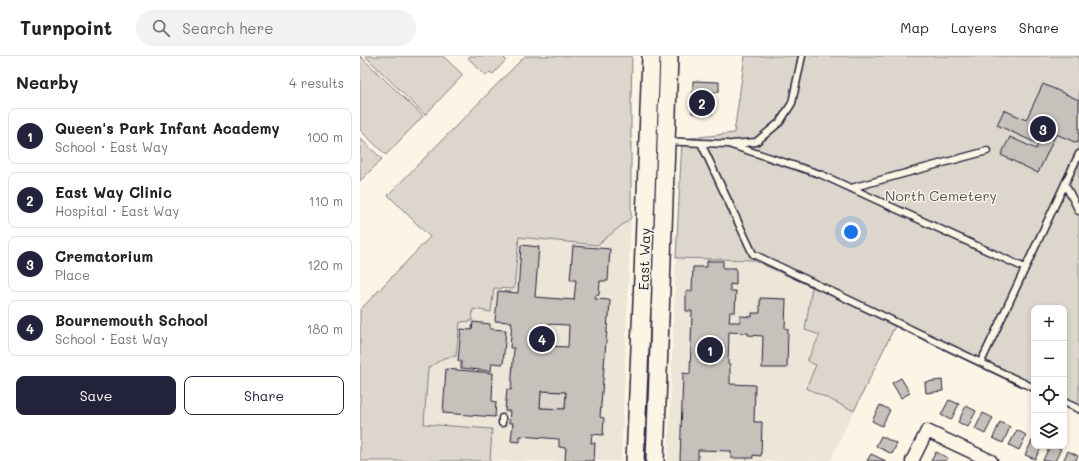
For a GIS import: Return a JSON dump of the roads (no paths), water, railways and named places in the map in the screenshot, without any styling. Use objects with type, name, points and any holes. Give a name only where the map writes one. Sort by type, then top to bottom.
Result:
[{"type":"street","name":"East Way","points":[[651,56],[655,183],[651,303],[655,461]]},
{"type":"street","name":"East Way","points":[[655,183],[666,141],[669,56]]},
{"type":"street","name":"East Way","points":[[635,461],[651,303]]},
{"type":"street","points":[[912,461],[926,430],[991,461]]},
{"type":"lane","points":[[666,141],[728,144],[756,142],[780,122],[792,103],[802,56]]},
{"type":"lane","points":[[701,143],[753,254],[1031,387]]},
{"type":"lane","points":[[728,144],[820,174],[1025,268]]},
{"type":"lane","points":[[851,188],[987,151]]},
{"type":"lane","points":[[981,362],[1079,154]]},
{"type":"lane","points":[[1065,184],[1079,210]]},
{"type":"lane","points":[[1067,403],[1079,409]]},
{"type":"place","name":"East Way Clinic","points":[[702,103]]},
{"type":"place","name":"Crematorium","points":[[1043,129]]},
{"type":"place","name":"Bournemouth School","points":[[542,339]]},
{"type":"place","name":"Queen's Park Infant Academy","points":[[710,350]]},
{"type":"park label","name":"North Cemetery","points":[[941,195]]}]
